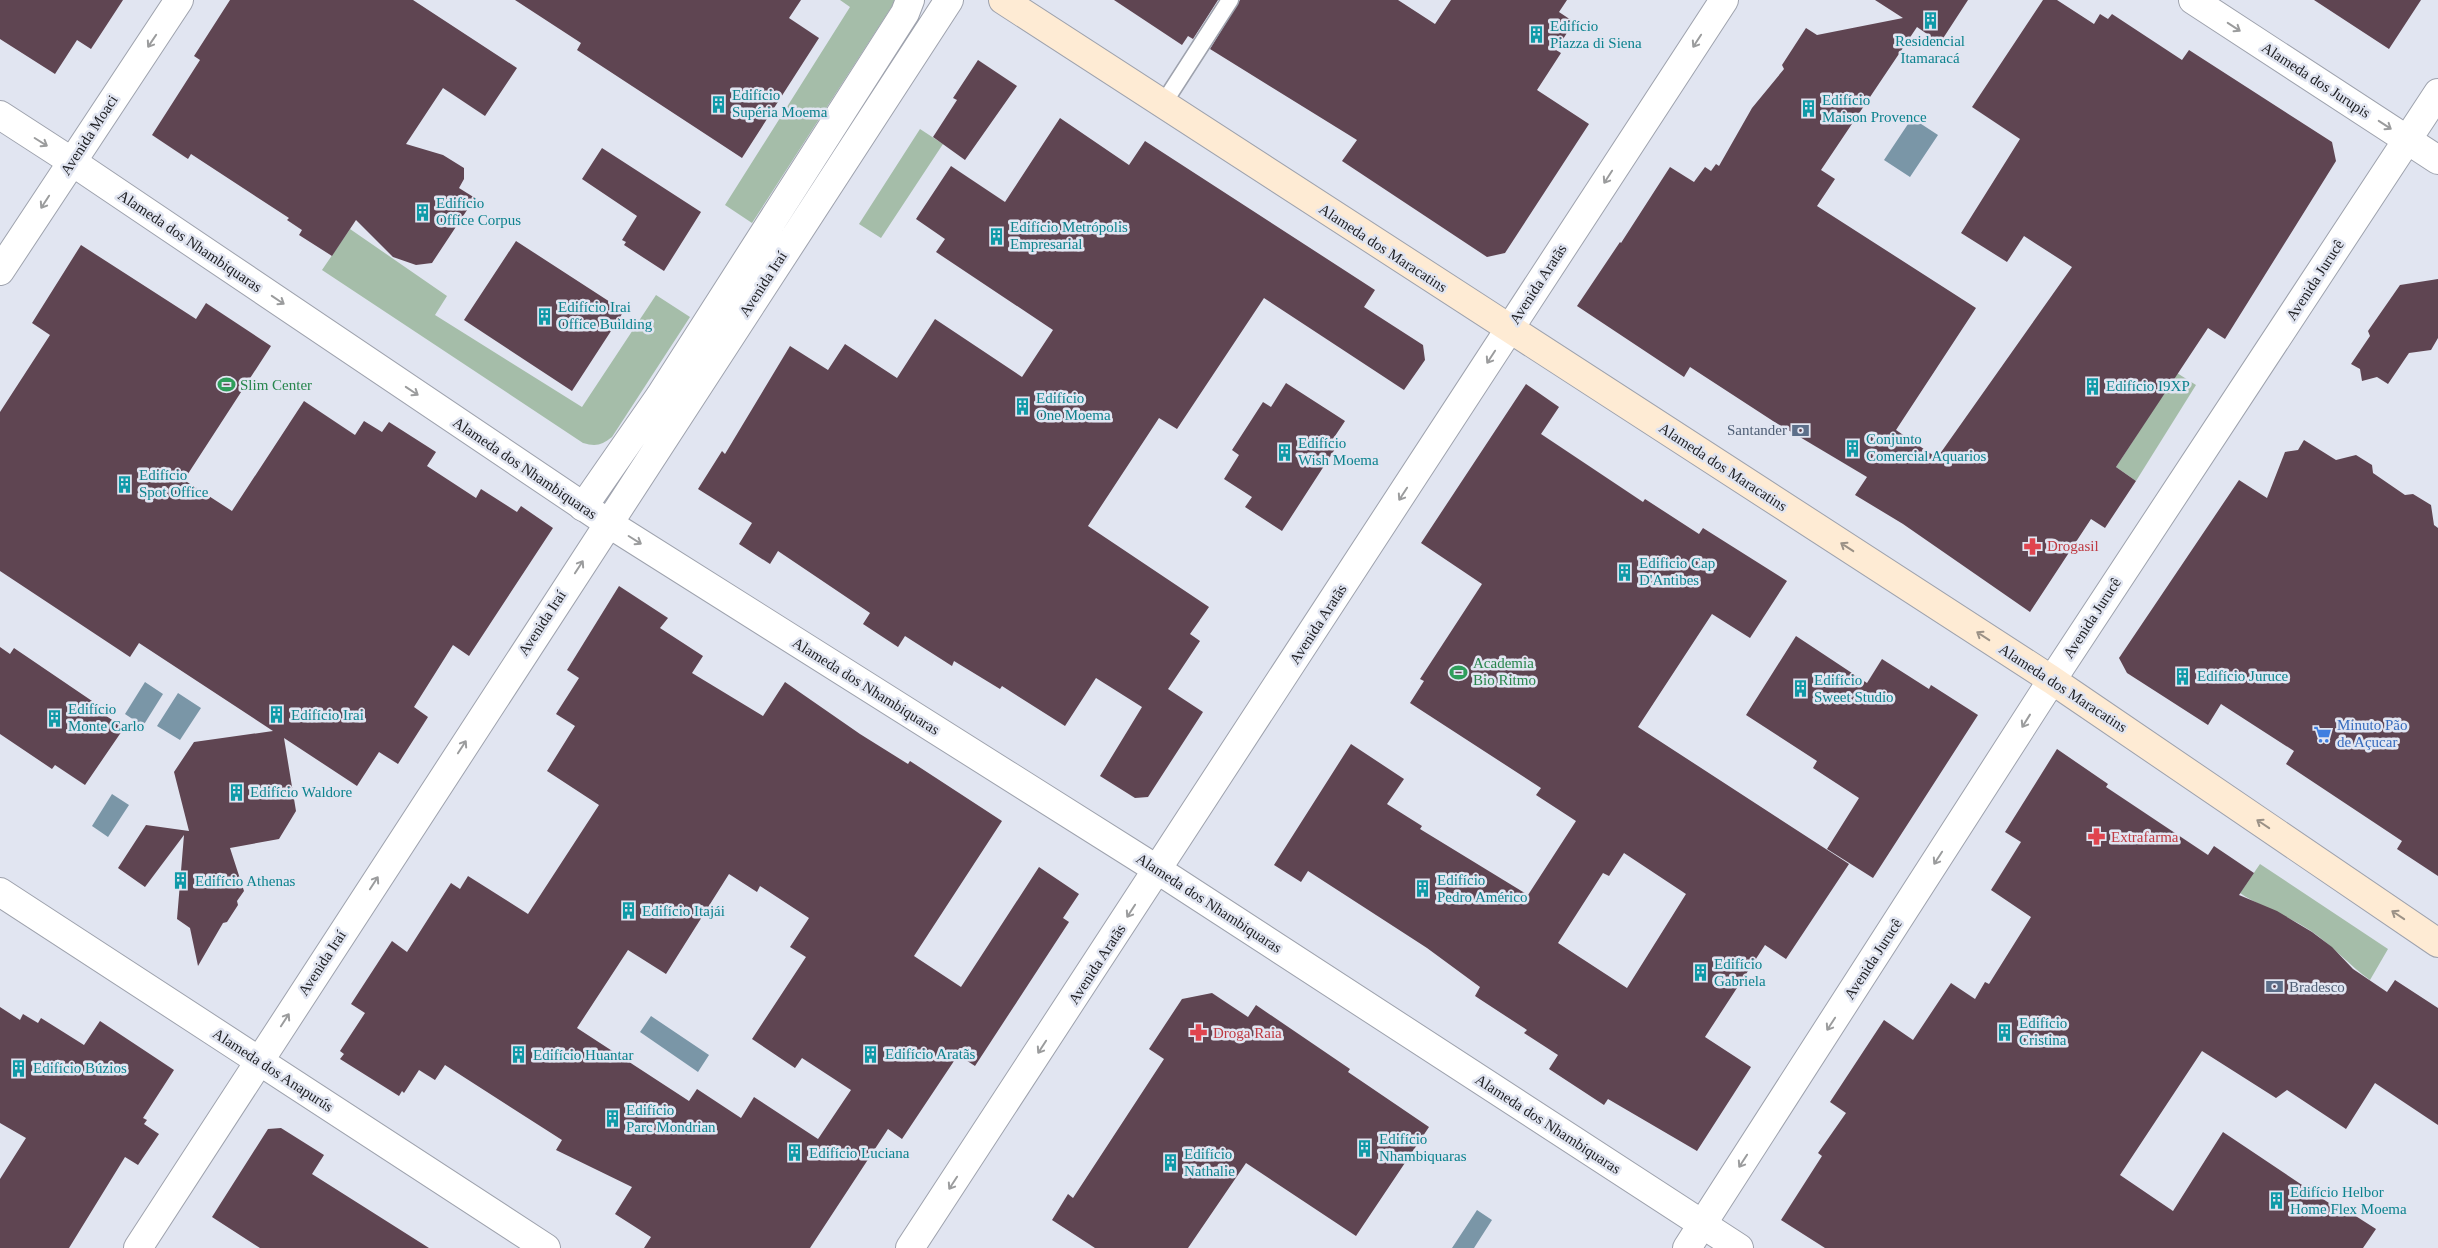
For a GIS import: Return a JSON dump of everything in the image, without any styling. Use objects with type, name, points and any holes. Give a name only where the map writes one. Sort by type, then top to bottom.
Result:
[{"type":"main road","name":"Alameda dos Maracatins","points":[[1003,0],[2052,680],[2438,943]]},
{"type":"street","name":"Avenida Moaci","points":[[0,271],[179,0]]},
{"type":"street","points":[[583,507],[660,396],[905,13],[910,0]]},
{"type":"street","name":"Avenida Iraí","points":[[138,1248],[948,0]]},
{"type":"street","name":"Avenida Aratãs","points":[[910,1248],[1724,0]]},
{"type":"street","name":"Alameda dos Jurupis","points":[[2193,0],[2438,160]]},
{"type":"street","name":"Avenida Jurucê","points":[[1687,1248],[2052,680],[2438,93]]},
{"type":"street","name":"Alameda dos Nhambiquaras","points":[[0,115],[72,161],[583,507],[1158,870],[1739,1248]]},
{"type":"street","name":"Alameda dos Anapurús","points":[[0,892],[546,1248]]},
{"type":"lane","points":[[1163,104],[1230,0]]},
{"type":"green space","points":[[840,0],[896,0],[752,223],[725,205],[850,7]]},
{"type":"green space","points":[[920,129],[943,144],[881,238],[859,224]]},
{"type":"green space","points":[[350,229],[447,296],[435,315],[582,407],[656,295],[690,317],[612,437],[605,442],[595,445],[583,443],[322,270]]},
{"type":"green space","points":[[2177,373],[2196,385],[2136,481],[2116,467]]},
{"type":"green space","points":[[2260,864],[2388,949],[2370,980],[2311,931],[2240,893]]},
{"type":"water","points":[[1912,118],[1938,135],[1910,177],[1884,160]]},
{"type":"water","points":[[145,682],[163,694],[143,726],[125,714]]},
{"type":"water","points":[[178,693],[201,708],[180,740],[157,726]]},
{"type":"water","points":[[112,794],[129,805],[108,837],[92,826]]},
{"type":"water","points":[[651,1016],[709,1055],[698,1072],[640,1032]]},
{"type":"water","points":[[1477,1210],[1492,1220],[1474,1248],[1452,1248]]},
{"type":"building","points":[[0,0],[123,0],[91,49],[77,40],[55,74],[0,39]]},
{"type":"building","points":[[230,0],[413,0],[517,68],[485,116],[443,88],[406,144],[443,155],[464,168],[464,179],[459,188],[475,198],[432,263],[416,265],[393,257],[356,220],[332,256],[299,235],[302,230],[287,220],[289,218],[191,154],[188,159],[152,135],[200,60],[194,56]]},
{"type":"building","name":"Edifício Supéria Moema","points":[[515,0],[801,0],[789,18],[819,38],[742,158],[577,50],[581,43]]},
{"type":"building","points":[[1114,0],[1218,0],[1193,39],[1188,36],[1182,45]]},
{"type":"building","points":[[1240,0],[1398,0],[1435,24],[1451,0],[1567,0],[1559,12],[1574,22],[1556,50],[1561,53],[1537,90],[1589,124],[1505,253],[1487,257],[1342,161],[1357,140],[1210,49]]},
{"type":"building","points":[[1875,0],[1968,0],[1940,43],[1917,27],[1821,170],[1835,179],[1817,206],[1976,308],[1896,430],[1937,458],[2072,267],[2024,236],[2007,262],[1961,233],[2020,139],[1972,107],[2043,0],[2057,0],[2094,24],[2100,14],[2108,19],[2112,14],[2182,60],[2189,50],[2332,142],[2336,161],[2225,339],[2208,328],[2116,467],[2136,481],[2105,528],[2091,519],[2030,612],[1903,524],[1855,495],[1867,477],[1773,421],[1690,367],[1684,377],[1577,306],[1621,243],[1670,167],[1694,182],[1705,167],[1711,171],[1716,164],[1719,166],[1752,108],[1784,69],[1782,65],[1806,28],[1817,35],[1903,18]]},
{"type":"building","points":[[2314,0],[2421,0],[2389,49]]},
{"type":"building","points":[[978,60],[1017,86],[965,160],[933,137],[957,100],[953,98]]},
{"type":"building","points":[[1060,118],[1129,165],[1145,141],[1375,290],[1364,307],[1423,345],[1425,360],[1404,390],[1264,298],[1177,429],[1159,418],[1088,526],[1209,607],[1190,634],[1200,641],[1168,689],[1203,712],[1148,797],[1135,798],[1100,776],[1142,707],[1096,678],[1065,726],[1002,686],[1000,689],[954,661],[952,666],[905,636],[898,647],[863,624],[870,613],[778,551],[770,564],[739,544],[752,523],[698,489],[722,451],[725,454],[790,346],[828,370],[845,344],[897,378],[935,319],[1022,377],[1053,330],[936,252],[945,239],[916,219],[951,166],[1005,202]]},
{"type":"building","points":[[602,148],[701,212],[664,271],[624,245],[626,242],[622,240],[637,216],[582,179]]},
{"type":"building","name":"Edifício Irai Office Building","points":[[516,241],[624,311],[572,391],[464,320]]},
{"type":"building","points":[[81,245],[196,319],[206,303],[271,346],[184,480],[232,511],[304,401],[355,435],[364,421],[382,432],[389,422],[436,452],[427,466],[476,498],[481,489],[517,512],[521,506],[553,528],[469,656],[453,645],[414,707],[428,717],[398,764],[379,752],[357,786],[284,738],[296,811],[279,839],[230,848],[244,891],[237,901],[238,905],[227,922],[223,923],[198,966],[190,928],[177,919],[184,835],[145,887],[118,868],[146,825],[189,831],[174,772],[194,742],[273,731],[139,643],[130,657],[0,571],[0,412],[50,335],[32,323]]},
{"type":"building","points":[[2438,279],[2438,338],[2431,350],[2409,353],[2388,384],[2377,377],[2362,381],[2360,369],[2351,364],[2370,336],[2368,331],[2400,285]]},
{"type":"building","name":"Edifício Wish Moema","points":[[1286,383],[1345,421],[1329,445],[1335,449],[1282,531],[1245,507],[1252,497],[1224,479],[1239,455],[1232,450],[1263,402],[1271,407]]},
{"type":"building","points":[[1526,384],[1559,407],[1541,434],[1643,502],[1645,499],[1699,534],[1703,528],[1787,581],[1750,638],[1712,614],[1638,727],[1849,864],[1786,959],[1765,945],[1705,1037],[1751,1067],[1697,1151],[1608,1099],[1604,1105],[1549,1069],[1558,1055],[1524,1033],[1527,1030],[1475,996],[1480,987],[1427,948],[1308,871],[1301,882],[1274,865],[1351,744],[1404,779],[1387,804],[1422,826],[1420,829],[1528,895],[1576,821],[1536,795],[1541,788],[1410,703],[1424,681],[1420,679],[1482,584],[1421,543]],"holes":[[[1624,853],[1686,894],[1627,988],[1558,943],[1603,873],[1609,876]]]},
{"type":"building","points":[[2304,440],[2336,460],[2356,455],[2372,465],[2373,473],[2405,495],[2413,494],[2431,505],[2434,525],[2438,528],[2438,876],[2397,849],[2402,841],[2286,764],[2294,751],[2221,704],[2208,725],[2127,673],[2119,658],[2239,480],[2267,498],[2285,452],[2298,450]]},
{"type":"building","points":[[619,586],[668,618],[660,628],[703,656],[692,673],[763,716],[785,682],[860,734],[908,764],[910,761],[1002,821],[914,956],[961,987],[1039,867],[1079,894],[1063,918],[1069,922],[975,1066],[958,1055],[902,1139],[888,1129],[810,1248],[644,1248],[651,1237],[615,1214],[632,1187],[556,1150],[562,1140],[445,1065],[435,1080],[419,1070],[404,1093],[402,1091],[399,1096],[340,1059],[344,1054],[340,1051],[365,1013],[351,1004],[392,941],[407,952],[451,883],[460,889],[468,876],[528,914],[599,805],[547,771],[575,726],[556,714],[579,678],[567,670]],"holes":[[[729,874],[757,892],[760,886],[809,918],[790,947],[806,957],[752,1039],[795,1068],[802,1058],[851,1090],[818,1139],[754,1097],[741,1118],[697,1089],[689,1101],[577,1028],[628,950],[666,974]]]},
{"type":"building","points":[[1796,636],[1867,683],[1882,659],[1929,689],[1931,685],[1978,715],[1873,878],[1827,849],[1859,798],[1813,768],[1817,761],[1746,715]]},
{"type":"building","name":"Edifício Monte Carlo","points":[[0,647],[10,654],[14,648],[95,703],[93,707],[124,728],[85,785],[55,765],[52,769],[0,734]]},
{"type":"building","points":[[2057,749],[2108,784],[2106,787],[2208,855],[2214,846],[2254,873],[2239,895],[2277,911],[2312,932],[2332,947],[2353,969],[2387,992],[2395,980],[2438,1008],[2438,1125],[2375,1083],[2346,1129],[2287,1090],[2276,1098],[2202,1051],[2120,1175],[2173,1211],[2223,1132],[2338,1209],[2340,1206],[2376,1229],[2363,1248],[1825,1248],[1781,1220],[1822,1156],[1818,1153],[1846,1113],[1830,1102],[1884,1020],[1913,1040],[1951,983],[1975,999],[1985,982],[1989,984],[2031,917],[1991,890],[2021,842],[2005,832]]},
{"type":"building","points":[[1212,993],[1248,1017],[1256,1005],[1350,1069],[1348,1072],[1429,1127],[1356,1236],[1246,1163],[1188,1248],[1095,1248],[1052,1220],[1068,1194],[1073,1198],[1164,1059],[1149,1049],[1182,999]]},
{"type":"building","points":[[0,1007],[20,1020],[23,1014],[38,1023],[41,1018],[84,1045],[100,1021],[174,1070],[143,1118],[147,1120],[144,1124],[159,1134],[138,1165],[125,1157],[69,1248],[0,1248],[0,1179],[26,1138],[0,1123]]},
{"type":"building","points":[[281,1128],[324,1155],[312,1174],[429,1248],[260,1248],[212,1217],[268,1129]]},
{"type":"place","name":"Residencial Itamaracá","points":[[1930,20]]},
{"type":"place","name":"Edifício Piazza di Siena","points":[[1536,35]]},
{"type":"place","name":"Edifício Supéria Moema","points":[[718,104]]},
{"type":"place","name":"Edifício Maison Provence","points":[[1808,109]]},
{"type":"place","name":"Edifício Office Corpus","points":[[422,212]]},
{"type":"place","name":"Edifício Metrópolis Empresarial","points":[[996,236]]},
{"type":"place","name":"Edifício Irai Office Building","points":[[544,316]]},
{"type":"place","name":"Slim Center","points":[[226,385]]},
{"type":"place","name":"Edifício I9XP","points":[[2092,386]]},
{"type":"place","name":"Edifício One Moema","points":[[1022,407]]},
{"type":"place","name":"Santander","points":[[1801,430]]},
{"type":"place","name":"Conjunto Comercial Aquarios","points":[[1852,448]]},
{"type":"place","name":"Edifício Wish Moema","points":[[1284,452]]},
{"type":"place","name":"Edifício Spot Office","points":[[125,484]]},
{"type":"place","name":"Drogasil","points":[[2033,546]]},
{"type":"place","name":"Edificio Cap D'Antibes","points":[[1625,572]]},
{"type":"place","name":"Academia Bio Ritmo","points":[[1459,672]]},
{"type":"place","name":"Edifício Juruce","points":[[2183,676]]},
{"type":"place","name":"Edifício Sweet Studio","points":[[1800,689]]},
{"type":"place","name":"Edifício Irai","points":[[277,715]]},
{"type":"place","name":"Edifício Monte Carlo","points":[[54,718]]},
{"type":"place","name":"Minuto Pão de Açucar","points":[[2323,734]]},
{"type":"place","name":"Edifício Waldore","points":[[236,792]]},
{"type":"place","name":"Extrafarma","points":[[2097,837]]},
{"type":"place","name":"Edifício Athenas","points":[[181,881]]},
{"type":"place","name":"Edifício Pedro Américo","points":[[1423,889]]},
{"type":"place","name":"Edifício Itajái","points":[[628,911]]},
{"type":"place","name":"Edifício Gabriela","points":[[1700,973]]},
{"type":"place","name":"Bradesco","points":[[2275,987]]},
{"type":"place","name":"Edifício Cristina","points":[[2005,1032]]},
{"type":"place","name":"Droga Raia","points":[[1199,1033]]},
{"type":"place","name":"Edifício Aratãs","points":[[871,1054]]},
{"type":"place","name":"Edifício Huantar","points":[[519,1055]]},
{"type":"place","name":"Edifício Búzios","points":[[19,1068]]},
{"type":"place","name":"Edifício Parc Mondrian","points":[[612,1119]]},
{"type":"place","name":"Edifício Nhambiquaras","points":[[1365,1148]]},
{"type":"place","name":"Edifício Luciana","points":[[795,1153]]},
{"type":"place","name":"Edifício Nathalie","points":[[1170,1163]]},
{"type":"place","name":"Edifício Helbor Home Flex Moema","points":[[2276,1201]]}]
